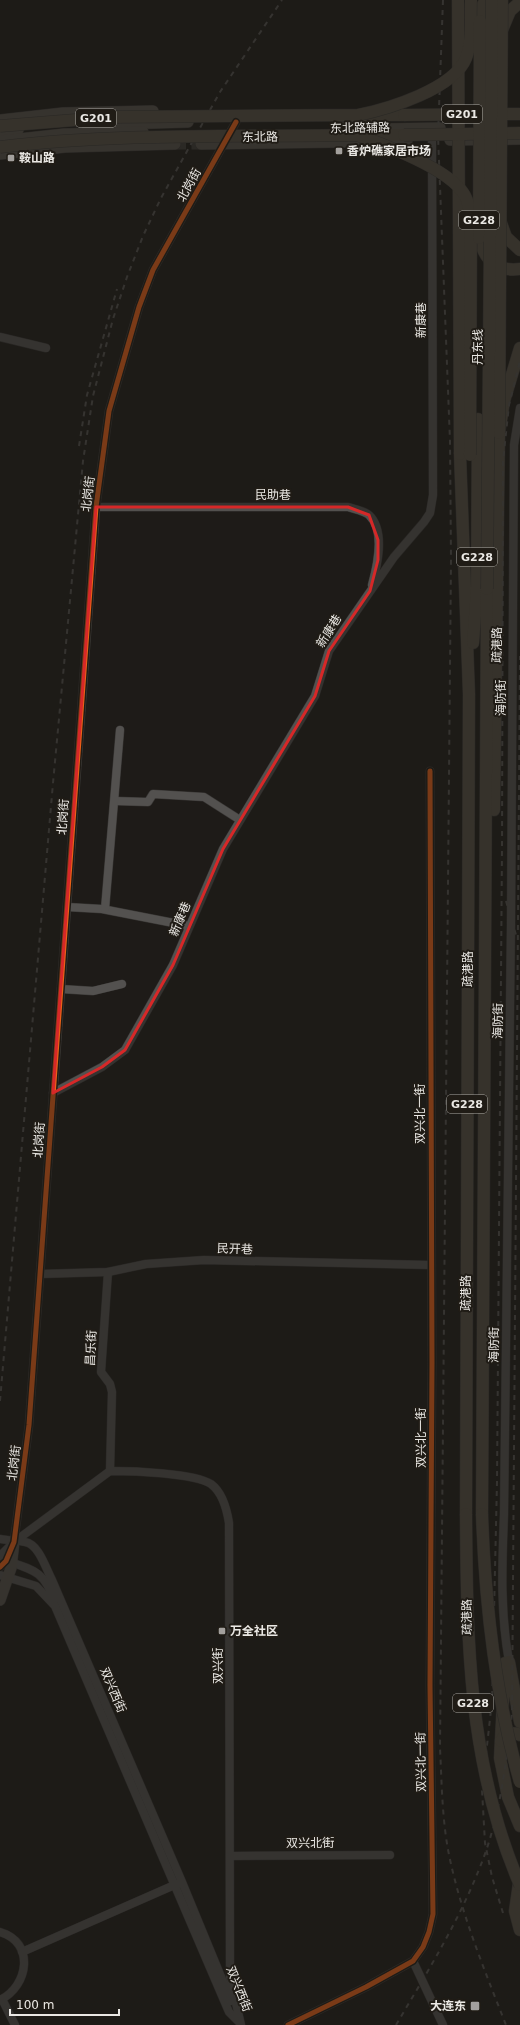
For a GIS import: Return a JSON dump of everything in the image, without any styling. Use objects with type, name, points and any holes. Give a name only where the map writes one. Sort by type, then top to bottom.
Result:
[{"type":"highway","points":[[458,0],[465,454],[470,531],[464,589],[469,694]]},
{"type":"highway","points":[[363,115],[388,108],[442,84],[452,77],[463,64],[469,47],[471,0]]},
{"type":"highway","points":[[480,0],[480,21]]},
{"type":"highway","name":"丹东线","points":[[469,694],[477,589],[480,21],[482,6],[486,0]]},
{"type":"highway","points":[[492,0],[492,589]]},
{"type":"highway","points":[[499,433],[502,0]]},
{"type":"highway","points":[[501,33],[505,20],[510,11],[520,2]]},
{"type":"highway","name":"东北路","points":[[0,126],[113,117],[520,114]]},
{"type":"highway","name":"东北路","points":[[0,147],[65,140],[114,138],[520,133]]},
{"type":"highway","points":[[357,136],[382,144],[437,170],[456,185],[465,195],[469,207],[465,454]]},
{"type":"highway","points":[[500,219],[506,237],[520,250]]},
{"type":"highway","points":[[479,239],[485,256],[494,265],[509,269],[520,269]]},
{"type":"highway","name":"G228","points":[[499,433],[504,401],[520,348]]},
{"type":"highway","name":"疏港路","points":[[499,433],[492,589],[484,1072],[482,1514],[486,1592],[491,1641],[506,1730],[520,1782]]},
{"type":"highway","name":"疏港路","points":[[469,694],[466,1514],[469,1657],[479,1745],[487,1787],[498,1828],[520,1885]]},
{"type":"highway","points":[[507,1663],[509,1690],[499,1743],[504,1784],[520,1826]]},
{"type":"highway","points":[[509,1690],[517,1705],[520,1722]]},
{"type":"highway","points":[[499,1743],[506,1735],[512,1733],[520,1735]]},
{"type":"highway","points":[[520,1876],[515,1911],[520,1930]]},
{"type":"main road","name":"东北路辅路","points":[[220,111],[312,116],[363,115],[405,120],[520,108]]},
{"type":"main road","points":[[130,111],[150,123]]},
{"type":"main road","points":[[0,120],[63,113],[195,111]]},
{"type":"main road","points":[[233,126],[312,116],[363,115]]},
{"type":"main road","points":[[405,120],[520,119]]},
{"type":"main road","points":[[405,120],[432,140]]},
{"type":"main road","name":"东北路","points":[[211,127],[405,120],[520,128]]},
{"type":"main road","points":[[0,132],[64,126],[150,123],[186,127],[130,132],[64,134],[0,141]]},
{"type":"main road","points":[[130,132],[150,144]]},
{"type":"main road","points":[[114,145],[130,132]]},
{"type":"main road","name":"东北路辅路","points":[[201,144],[520,139]]},
{"type":"main road","points":[[0,154],[114,145],[175,144]]},
{"type":"main road","name":"北岗街","points":[[0,1595],[4,1576],[4,1561],[14,1542]]},
{"type":"street","name":"北岗街","points":[[14,1542],[29,1425],[96,507],[110,405],[139,308],[153,270],[233,126]]},
{"type":"street","name":"新康巷","points":[[53,1093],[102,1067],[125,1050],[173,965],[223,849],[314,696],[328,650],[394,557],[424,522],[432,505],[432,140]]},
{"type":"street","points":[[0,337],[46,348]]},
{"type":"street","name":"海防街","points":[[507,1663],[501,1592],[504,1514],[511,924],[514,445],[520,408]]},
{"type":"street","name":"民助巷","points":[[96,507],[348,507],[369,515],[376,527],[378,540],[378,560],[370,591]]},
{"type":"street","points":[[378,540],[382,550],[388,556],[394,557]]},
{"type":"street","points":[[105,909],[116,800],[120,730]]},
{"type":"street","name":"双兴北一街","points":[[288,2025],[366,1987],[413,1961],[423,1948],[430,1932],[433,1914],[430,1685],[430,770]]},
{"type":"street","points":[[116,800],[148,802],[153,794],[204,797],[240,820]]},
{"type":"street","points":[[67,907],[105,909],[190,926]]},
{"type":"street","points":[[61,989],[93,991],[122,984]]},
{"type":"street","name":"民开巷","points":[[40,1274],[108,1272],[146,1264],[204,1260],[430,1265]]},
{"type":"street","name":"昌乐街","points":[[108,1272],[100,1372],[110,1384],[112,1392],[110,1471]]},
{"type":"street","points":[[14,1542],[110,1471]]},
{"type":"street","name":"双兴街","points":[[110,1471],[181,1476],[204,1481],[212,1485],[226,1507],[229,1523],[230,1976],[241,2024]]},
{"type":"street","name":"双兴西街","points":[[18,1512],[25,1534],[37,1550],[52,1580],[179,1883],[229,2012],[241,2024]]},
{"type":"street","points":[[0,1539],[32,1544]]},
{"type":"street","points":[[4,1561],[42,1571],[52,1580]]},
{"type":"street","points":[[31,1569],[44,1578],[55,1606]]},
{"type":"street","name":"双兴西街","points":[[4,1576],[36,1586],[55,1606],[179,1883]]},
{"type":"street","name":"双兴北街","points":[[230,1856],[390,1855]]},
{"type":"street","points":[[22,1952],[179,1883]]},
{"type":"street","points":[[0,1932],[8,1934],[16,1941],[22,1952],[24,1966],[22,1977],[14,1991],[1,2000],[15,2025]]},
{"type":"street","points":[[413,1961],[443,2025]]},
{"type":"highlighted area","points":[[96,507],[348,507],[369,515],[378,540],[378,560],[370,591],[329,651],[315,696],[223,849],[173,965],[125,1050],[102,1067],[53,1093]]},
{"type":"tunnel","points":[[175,144],[201,144]]},
{"type":"railway","points":[[0,1401],[53,783],[83,461],[93,396],[113,319],[127,277],[143,236],[161,198],[220,92],[282,0]]},
{"type":"railway","points":[[443,0],[438,135],[450,441],[451,559],[440,1748],[444,1821],[451,1864],[468,1925],[506,2025]]},
{"type":"railway","points":[[79,446],[87,395],[117,289]]},
{"type":"railway","points":[[503,1913],[492,1877],[485,1843],[482,1790],[492,1701],[497,1482],[502,849],[503,461],[509,405],[520,361]]},
{"type":"railway","points":[[396,2025],[452,1928],[480,1867],[493,1829],[501,1791],[512,1713],[520,656]]},
{"type":"railway","points":[[506,901],[516,935]]},
{"type":"cycle path","points":[[0,1567],[6,1561],[14,1542],[29,1425],[96,507],[109,411],[139,307],[153,270],[236,122]]},
{"type":"cycle path","points":[[288,2025],[366,1987],[413,1961],[423,1947],[429,1932],[433,1914],[430,1685],[432,1363],[430,771]]},
{"type":"place","name":"香炉礁家居市场","points":[[339,151]]},
{"type":"place","name":"鞍山路","points":[[11,158]]},
{"type":"place","name":"万全社区","points":[[222,1631]]},
{"type":"place","name":"大连东","points":[[475,2006]]}]
